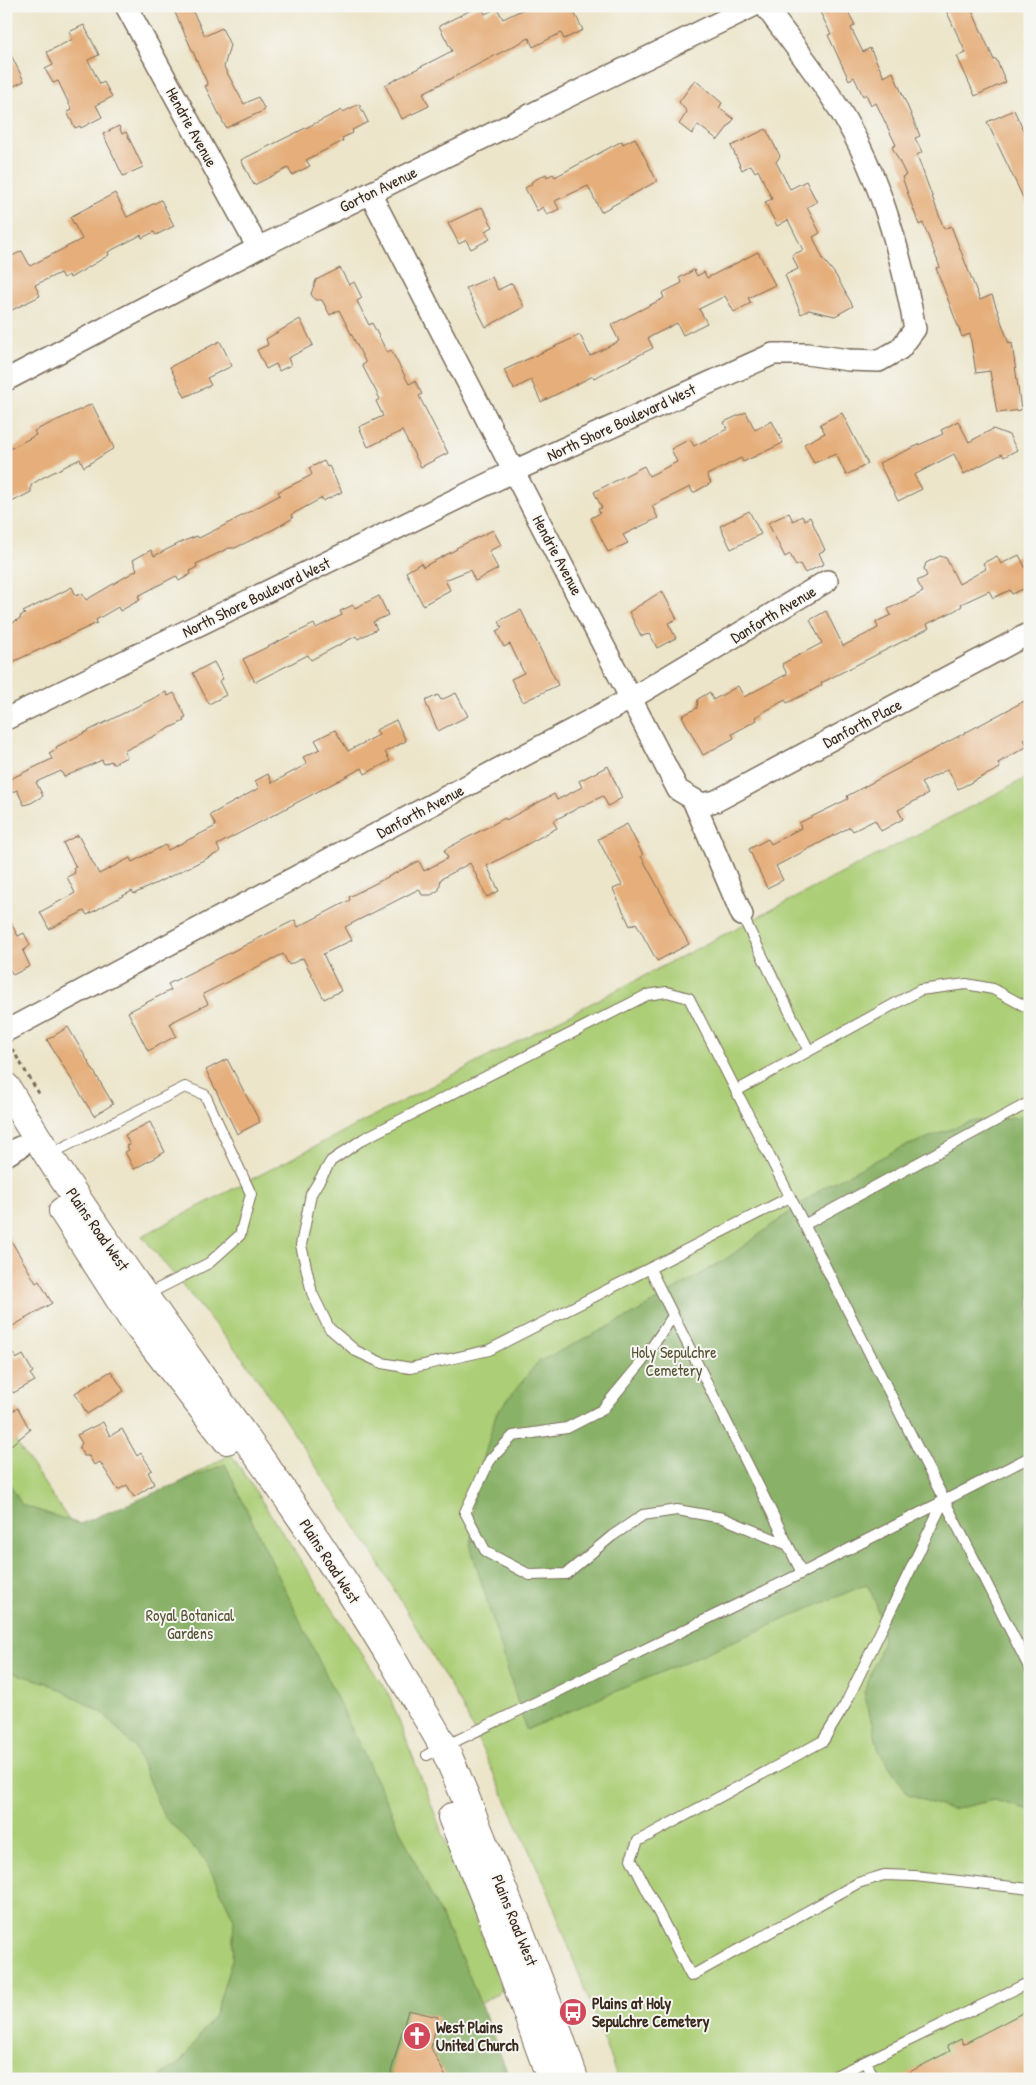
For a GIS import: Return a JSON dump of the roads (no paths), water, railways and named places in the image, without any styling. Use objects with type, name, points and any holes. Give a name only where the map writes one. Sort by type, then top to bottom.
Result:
[{"type":"main road","name":"Plains Road West","points":[[6,1086],[47,1156],[144,1296],[276,1479],[366,1615],[503,1889],[555,2023],[574,2079]]},
{"type":"main road","name":"Plains Road West","points":[[6,1124],[13,1151],[130,1317],[244,1462],[321,1572],[435,1750],[551,2079]]},
{"type":"street","name":"Hendrie Avenue","points":[[126,6],[258,248]]},
{"type":"street","name":"Gorton Avenue","points":[[6,380],[258,248],[753,6]]},
{"type":"street","name":"North Shore Boulevard West","points":[[6,719],[514,471],[773,354],[808,354],[848,360],[879,361],[900,349],[915,329],[892,226],[855,137],[831,95],[765,6]]},
{"type":"street","name":"Hendrie Avenue","points":[[370,193],[678,790],[693,800],[742,915]]},
{"type":"street","name":"Danforth Avenue","points":[[6,1031],[632,698],[827,581]]},
{"type":"street","name":"Danforth Place","points":[[693,800],[702,804],[716,801],[1030,633]]},
{"type":"lane","points":[[742,915],[808,1051]]},
{"type":"lane","points":[[736,1091],[920,990],[966,984],[993,989],[1030,1008]]},
{"type":"lane","points":[[790,1197],[489,1350],[410,1368],[382,1363],[356,1351],[329,1328],[312,1293],[301,1245],[311,1194],[331,1161],[363,1139],[646,995],[667,992],[689,998],[790,1197],[804,1226],[1030,1670]]},
{"type":"lane","points":[[47,1156],[185,1087],[205,1095],[251,1194],[240,1235],[209,1263],[144,1296]]},
{"type":"lane","points":[[804,1226],[1030,1102]]},
{"type":"lane","points":[[650,1268],[802,1573]]},
{"type":"lane","points":[[673,1316],[641,1363],[602,1410],[567,1428],[513,1436],[490,1460],[465,1512],[486,1552],[530,1575],[566,1574],[612,1536],[643,1515],[677,1510],[723,1518],[788,1545]]},
{"type":"lane","points":[[435,1750],[802,1573],[1030,1457]]},
{"type":"lane","points":[[944,1500],[845,1705],[823,1741],[638,1841],[630,1859],[690,1976],[858,1883],[884,1875],[915,1876],[1030,1888]]},
{"type":"lane","points":[[829,2079],[1030,1982]]},
{"type":"lane","points":[[866,2061],[874,2079]]},
{"type":"place","name":"Plains at Holy Sepulchre Cemetery","points":[[573,2012]]},
{"type":"place","name":"West Plains United Church","points":[[417,2036]]},
{"type":"park label","name":"Holy Sepulchre Cemetery","points":[[674,1361]]},
{"type":"park label","name":"Royal Botanical Gardens","points":[[190,1624]]}]
